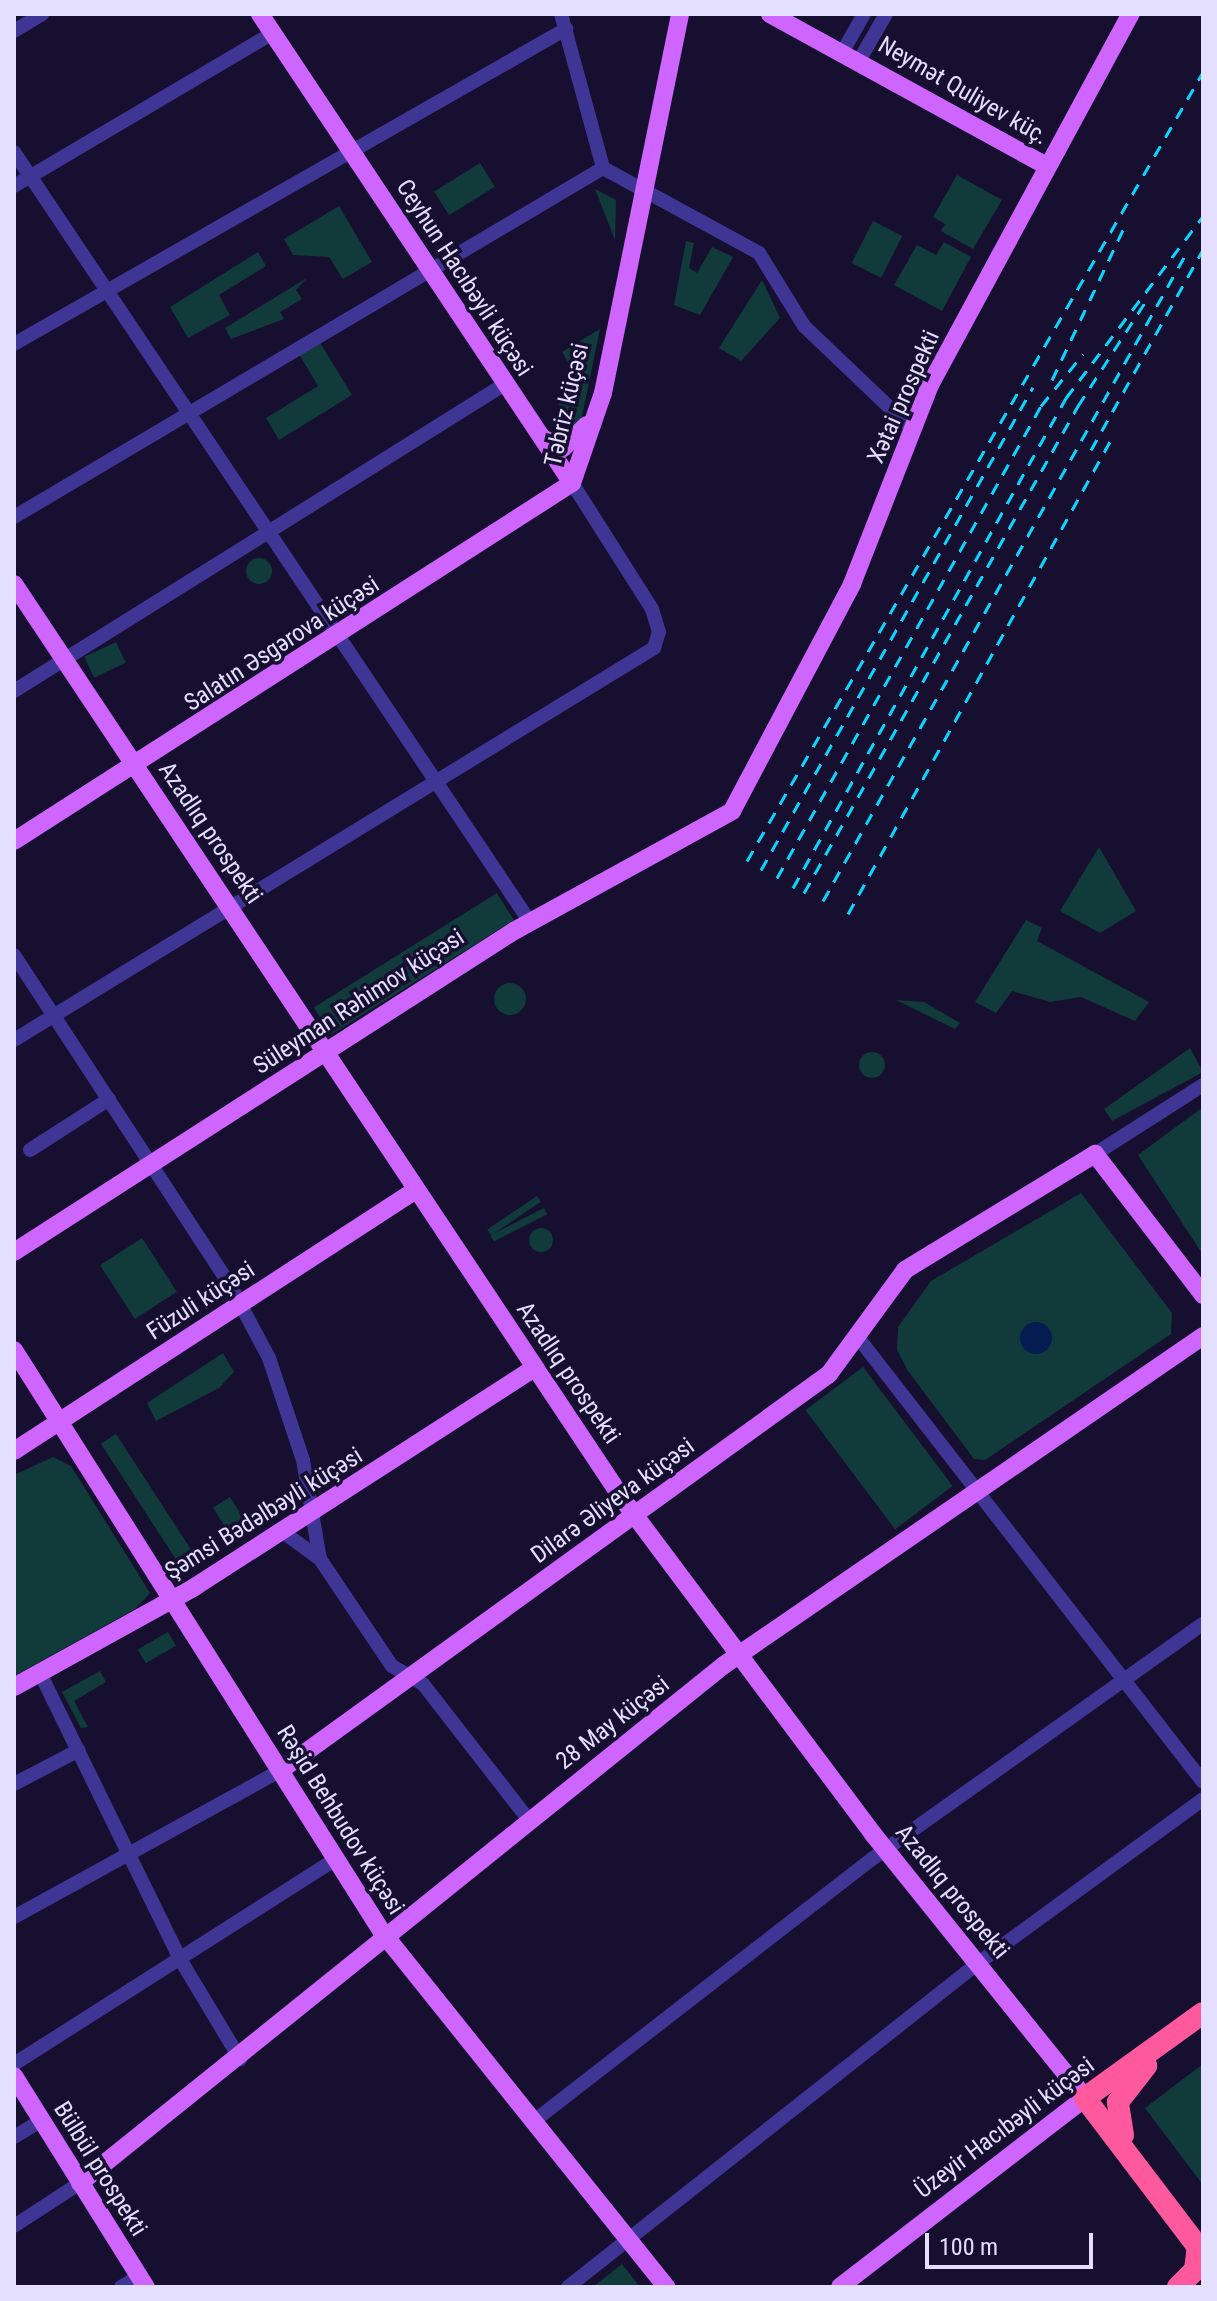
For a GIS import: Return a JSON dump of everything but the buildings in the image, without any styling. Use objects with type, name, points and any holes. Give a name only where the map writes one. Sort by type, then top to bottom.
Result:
[{"type":"highway","name":"Üzeyir Hacıbəyli küçəsi","points":[[1085,2098],[1196,2018]]},
{"type":"highway","points":[[1132,2152],[1116,2122],[1122,2090],[1196,2018]]},
{"type":"highway","name":"Azadlıq prospekti","points":[[1085,2098],[1203,2231]]},
{"type":"highway","name":"Azadlıq prospekti","points":[[1132,2152],[1198,2262],[1178,2287]]},
{"type":"main road","name":"Ceyhun Hacıbəyli küçəsi","points":[[260,14],[572,483]]},
{"type":"main road","name":"Təbriz küçəsi","points":[[572,483],[603,393],[672,14]]},
{"type":"main road","name":"Təbriz küçəsi","points":[[572,483],[680,14]]},
{"type":"main road","name":"Neymət Quliyev küç.","points":[[770,14],[851,55],[1047,166]]},
{"type":"main road","name":"Xətai prospekti","points":[[736,806],[852,584],[912,429],[1047,166],[1131,14]]},
{"type":"main road","points":[[536,431],[563,448],[587,425]]},
{"type":"main road","name":"Salatın Əsgərova küçəsi","points":[[14,841],[134,767],[572,483]]},
{"type":"main road","name":"Azadlıq prospekti","points":[[14,584],[533,1369],[634,1516],[885,1850],[1085,2098]]},
{"type":"main road","name":"Süleyman Rəhimov küçəsi","points":[[14,1252],[530,922],[718,823],[736,806]]},
{"type":"main road","points":[[1095,1154],[1203,1295]]},
{"type":"main road","name":"Dilarə Əliyeva küçəsi","points":[[281,1770],[829,1374],[860,1340],[905,1270],[1095,1154]]},
{"type":"main road","name":"Füzuli küçəsi","points":[[14,1451],[415,1191]]},
{"type":"main road","name":"28 May küçəsi","points":[[80,2183],[240,2059],[529,1820],[737,1656],[1203,1336]]},
{"type":"main road","name":"Rəşid Behbudov küçəsi","points":[[14,1350],[387,1939],[666,2287]]},
{"type":"main road","name":"Şəmsi Bədəlbəyli küçəsi","points":[[14,1687],[173,1600],[533,1369]]},
{"type":"main road","name":"Bülbül prospekti","points":[[14,2076],[142,2281]]},
{"type":"main road","name":"Üzeyir Hacıbəyli küçəsi","points":[[840,2287],[1085,2098]]},
{"type":"street","points":[[14,31],[42,14]]},
{"type":"street","points":[[561,14],[603,168],[640,191],[759,253],[804,326],[912,429]]},
{"type":"street","points":[[851,55],[864,14]]},
{"type":"street","points":[[851,55],[886,14]]},
{"type":"street","points":[[14,344],[566,29]]},
{"type":"street","points":[[14,186],[273,33]]},
{"type":"street","points":[[14,152],[335,637],[530,922]]},
{"type":"street","points":[[14,517],[603,168]]},
{"type":"street","points":[[14,691],[505,384]]},
{"type":"street","name":"Ceyhun Hacıbəyli küçəsi","points":[[435,785],[646,655],[659,632],[652,609],[572,483]]},
{"type":"street","points":[[14,1040],[232,911],[435,785]]},
{"type":"street","points":[[14,955],[240,1304],[285,1399],[320,1559]]},
{"type":"street","name":"Dilarə Əliyeva küçəsi","points":[[1095,1154],[1203,1085]]},
{"type":"street","points":[[30,1150],[109,1099]]},
{"type":"street","points":[[860,1340],[1203,1782]]},
{"type":"street","points":[[283,1532],[320,1559],[392,1666],[410,1676],[529,1820]]},
{"type":"street","points":[[534,2121],[885,1850],[1203,1624]]},
{"type":"street","points":[[40,1673],[133,1854],[180,1959],[240,2059]]},
{"type":"street","points":[[14,1784],[79,1750]]},
{"type":"street","name":"Dilarə Əliyeva küçəsi","points":[[14,1917],[281,1770]]},
{"type":"street","points":[[568,2287],[977,1964],[1203,1799]]},
{"type":"street","points":[[14,2064],[336,1859]]},
{"type":"street","points":[[14,2137],[41,2121]]},
{"type":"street","points":[[14,2226],[80,2183]]},
{"type":"street","points":[[121,2287],[142,2281]]},
{"type":"green space","points":[[480,163],[495,187],[449,215],[434,192]]},
{"type":"green space","points":[[957,175],[1002,200],[973,249],[941,231],[945,224],[933,217]]},
{"type":"green space","points":[[595,189],[616,200],[615,240]]},
{"type":"green space","points":[[339,206],[372,262],[343,279],[329,257],[293,255],[284,239]]},
{"type":"green space","points":[[873,221],[902,236],[881,278],[852,263]]},
{"type":"green space","points":[[686,241],[694,243],[689,268],[697,273],[712,247],[733,257],[700,315],[674,305]]},
{"type":"green space","points":[[944,242],[971,257],[942,311],[894,285],[917,245],[936,255]]},
{"type":"green space","points":[[258,252],[266,266],[219,295],[230,315],[188,338],[170,307]]},
{"type":"green space","points":[[307,278],[296,290],[302,299],[280,312],[284,319],[231,339],[225,328]]},
{"type":"green space","points":[[762,280],[780,318],[741,361],[719,348]]},
{"type":"green space","points":[[600,329],[579,431],[563,441],[557,432],[569,423],[558,406],[571,367],[562,352]]},
{"type":"green space","points":[[319,341],[352,395],[279,440],[266,418],[318,386],[299,354]]},
{"type":"green space","points":[[259,558],[268,562],[272,571],[268,580],[259,584],[250,580],[246,571],[250,562]]},
{"type":"green space","points":[[116,642],[126,663],[94,678],[84,657]]},
{"type":"green space","points":[[1099,847],[1136,911],[1100,933],[1060,911]]},
{"type":"green space","points":[[497,893],[514,920],[331,1035],[314,1007]]},
{"type":"green space","points":[[1026,920],[1042,928],[1037,941],[1149,1002],[1135,1021],[1081,997],[1050,1002],[1012,991],[996,1013],[975,1002]]},
{"type":"green space","points":[[510,983],[521,988],[526,999],[521,1010],[510,1015],[499,1010],[494,999],[499,988]]},
{"type":"green space","points":[[896,1000],[924,1002],[960,1023],[955,1029]]},
{"type":"green space","points":[[1190,1048],[1203,1072],[1112,1121],[1104,1109]]},
{"type":"green space","points":[[872,1052],[881,1056],[885,1065],[881,1074],[872,1078],[863,1074],[859,1065],[863,1056]]},
{"type":"green space","points":[[1203,1107],[1203,1255],[1138,1155]]},
{"type":"green space","points":[[1081,1193],[1172,1313],[1171,1334],[985,1460],[974,1459],[908,1371],[897,1350],[898,1327],[931,1281]]},
{"type":"green space","points":[[537,1196],[541,1202],[491,1235],[487,1230]]},
{"type":"green space","points":[[544,1208],[547,1214],[494,1241],[491,1235]]},
{"type":"green space","points":[[541,1228],[552,1235],[553,1240],[546,1251],[541,1252],[530,1245],[529,1240],[536,1229]]},
{"type":"green space","points":[[142,1238],[177,1292],[135,1319],[100,1265]]},
{"type":"green space","points":[[223,1353],[234,1372],[219,1388],[156,1421],[147,1403]]},
{"type":"green space","points":[[863,1367],[953,1486],[895,1529],[805,1410]]},
{"type":"green space","points":[[116,1434],[199,1561],[184,1571],[101,1444]]},
{"type":"green space","points":[[53,1457],[71,1466],[150,1593],[135,1609],[14,1676],[14,1475]]},
{"type":"green space","points":[[230,1497],[252,1532],[235,1542],[213,1508]]},
{"type":"green space","points":[[168,1632],[176,1646],[146,1663],[138,1650]]},
{"type":"green space","points":[[100,1671],[106,1682],[74,1701],[88,1727],[81,1728],[62,1692]]},
{"type":"green space","points":[[1203,2064],[1203,2185],[1145,2108]]},
{"type":"green space","points":[[622,2264],[640,2287],[593,2287]]},
{"type":"water","points":[[1036,1322],[1047,1327],[1052,1338],[1047,1349],[1036,1354],[1025,1349],[1020,1338],[1025,1327]]},
{"type":"railway","points":[[747,861],[1203,72]]},
{"type":"railway","points":[[793,888],[1066,398],[1203,216]]},
{"type":"railway","points":[[1052,380],[1124,228]]},
{"type":"railway","points":[[1091,450],[1203,250]]},
{"type":"railway","points":[[823,901],[1187,252]]},
{"type":"railway","points":[[804,893],[1078,406],[1146,301]]},
{"type":"railway","points":[[777,878],[1041,406],[1083,354]]},
{"type":"railway","points":[[761,870],[1033,387]]},
{"type":"railway","points":[[848,914],[1112,438]]}]
